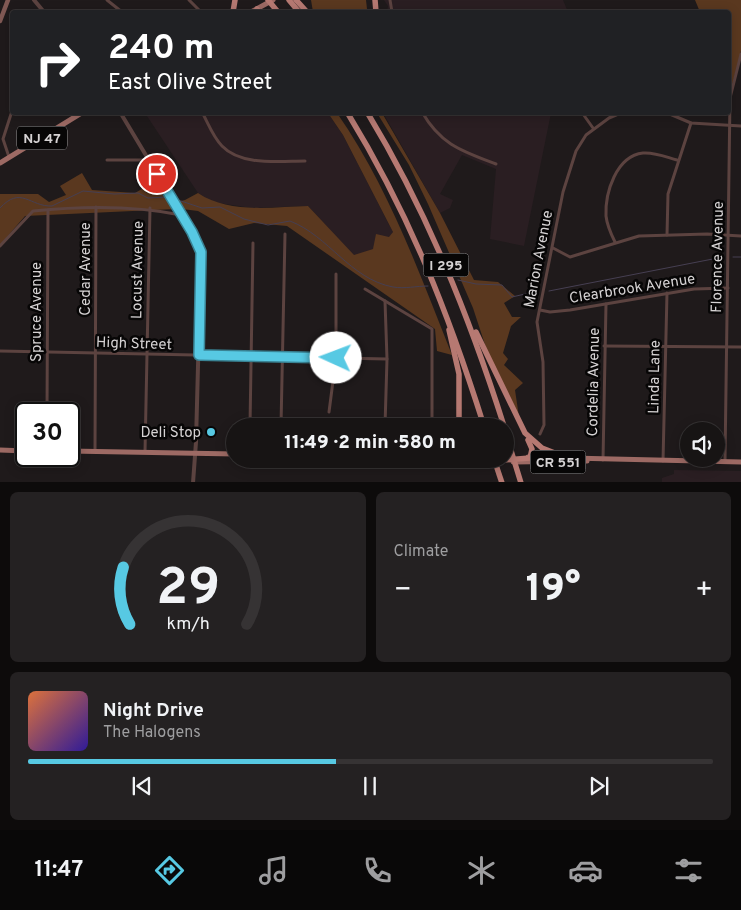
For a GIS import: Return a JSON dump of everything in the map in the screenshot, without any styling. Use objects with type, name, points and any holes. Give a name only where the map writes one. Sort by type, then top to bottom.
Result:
[{"type":"highway","points":[[289,0],[297,10]]},
{"type":"highway","points":[[296,0],[305,10]]},
{"type":"highway","name":"I 295","points":[[349,115],[398,202],[440,296],[460,347],[482,418]]},
{"type":"highway","name":"I 295","points":[[369,115],[412,194],[452,279],[501,418]]},
{"type":"highway","points":[[452,279],[499,384],[531,444],[531,457],[524,460],[514,460]]},
{"type":"highway","points":[[440,296],[459,368],[459,418]]},
{"type":"highway","points":[[524,433],[542,448],[565,457]]},
{"type":"highway","points":[[514,460],[521,482]]},
{"type":"highway","points":[[496,468],[502,482]]},
{"type":"main road","points":[[0,21],[8,0]]},
{"type":"main road","points":[[257,10],[271,1]]},
{"type":"main road","name":"NJ 47","points":[[0,163],[78,115]]},
{"type":"main road","points":[[0,450],[15,451]]},
{"type":"main road","points":[[80,452],[226,454]]},
{"type":"main road","name":"CR 551","points":[[514,456],[601,460]]},
{"type":"main road","name":"CR 551","points":[[514,460],[680,461]]},
{"type":"main road","name":"CR 551","points":[[725,462],[741,462]]},
{"type":"street","points":[[34,0],[42,10]]},
{"type":"street","points":[[107,0],[120,10]]},
{"type":"street","points":[[189,0],[199,10]]},
{"type":"street","points":[[0,3],[6,6]]},
{"type":"street","name":"Florence Avenue","points":[[731,107],[732,88],[741,54]]},
{"type":"street","points":[[9,157],[3,139],[11,115]]},
{"type":"street","points":[[122,115],[201,252],[196,453],[193,482]]},
{"type":"street","points":[[204,115],[217,140],[231,153],[249,159],[304,161]]},
{"type":"street","points":[[424,115],[436,134],[451,146],[496,164]]},
{"type":"street","points":[[584,115],[593,128]]},
{"type":"street","name":"Marion Avenue","points":[[540,434],[544,425],[543,362],[537,322],[561,202],[578,147],[593,128],[617,115]]},
{"type":"street","points":[[671,115],[691,123],[741,126]]},
{"type":"street","name":"Florence Avenue","points":[[725,462],[731,115]]},
{"type":"street","points":[[667,235],[668,194],[677,160],[691,123]]},
{"type":"street","points":[[615,242],[608,226],[606,212],[611,188],[620,166],[631,157],[645,153],[677,160]]},
{"type":"street","points":[[107,160],[148,160]]},
{"type":"street","points":[[0,246],[27,215],[33,211],[96,207],[150,208],[181,215]]},
{"type":"street","name":"Cedar Avenue","points":[[95,452],[96,207]]},
{"type":"street","name":"Locust Avenue","points":[[145,453],[150,208]]},
{"type":"street","name":"Spruce Avenue","points":[[47,402],[48,210]]},
{"type":"street","points":[[281,418],[285,234]]},
{"type":"street","points":[[553,248],[570,257],[639,236],[741,236]]},
{"type":"street","points":[[250,418],[253,243]]},
{"type":"street","points":[[329,412],[336,358],[336,274]]},
{"type":"street","points":[[365,288],[432,329],[432,418]]},
{"type":"street","name":"Clearbrook Avenue","points":[[540,310],[550,312],[667,293],[728,288]]},
{"type":"street","name":"Linda Lane","points":[[663,461],[667,293]]},
{"type":"street","points":[[385,300],[387,360],[385,418]]},
{"type":"street","name":"Cordelia Avenue","points":[[601,460],[606,304]]},
{"type":"street","points":[[604,346],[741,347]]},
{"type":"street","name":"High Street","points":[[0,351],[283,356],[387,360]]},
{"type":"shaded area","points":[[311,0],[366,0],[367,9],[356,10],[313,10]]},
{"type":"shaded area","points":[[384,0],[563,0],[567,10],[387,10],[388,6]]},
{"type":"shaded area","points":[[695,0],[741,0],[741,51],[731,89],[731,10],[699,10]]},
{"type":"shaded area","points":[[146,115],[329,115],[343,135],[393,232],[390,237],[373,249],[354,256],[308,206],[252,208],[211,202],[198,193]]},
{"type":"shaded area","points":[[329,115],[338,115],[372,170],[401,230],[452,355],[437,351],[435,329],[287,226],[254,223],[229,229],[198,211],[182,209],[177,202],[198,193],[210,200],[237,207],[308,206],[354,255],[373,249],[376,234],[389,237],[393,232],[343,135]]},
{"type":"shaded area","points":[[378,115],[383,115],[440,213],[474,280],[498,282],[515,296],[504,303],[512,317],[521,317],[511,326],[503,353],[508,359],[504,365],[523,383],[515,390],[519,417],[495,375],[473,308],[409,165]]},
{"type":"shaded area","points":[[384,115],[551,115],[524,246],[490,239],[496,169],[462,155],[440,194],[453,200],[450,208],[440,213]]},
{"type":"shaded area","points":[[82,173],[92,190],[135,193],[159,179],[176,209],[25,216],[0,245],[0,194],[38,194],[49,202],[66,195],[60,186]]},
{"type":"shaded area","points":[[674,470],[741,471],[741,482],[662,482],[662,478],[674,474]]},
{"type":"waterway","points":[[0,208],[7,201],[14,198],[52,206],[83,191],[114,194],[138,193],[148,198],[167,197]]},
{"type":"waterway","points":[[175,199],[202,208],[220,207],[244,219],[268,225],[290,221],[304,228],[352,267],[378,282],[397,288],[428,286]]},
{"type":"waterway","points":[[549,291],[723,257]]},
{"type":"waterway","points":[[733,257],[741,257]]},
{"type":"waterway","points":[[458,280],[476,284],[502,285],[512,297],[538,291]]},
{"type":"place","name":"Deli Stop","points":[[211,432]]},
{"type":"route","points":[[157,174],[192,232],[201,252],[199,355],[336,358]]}]
